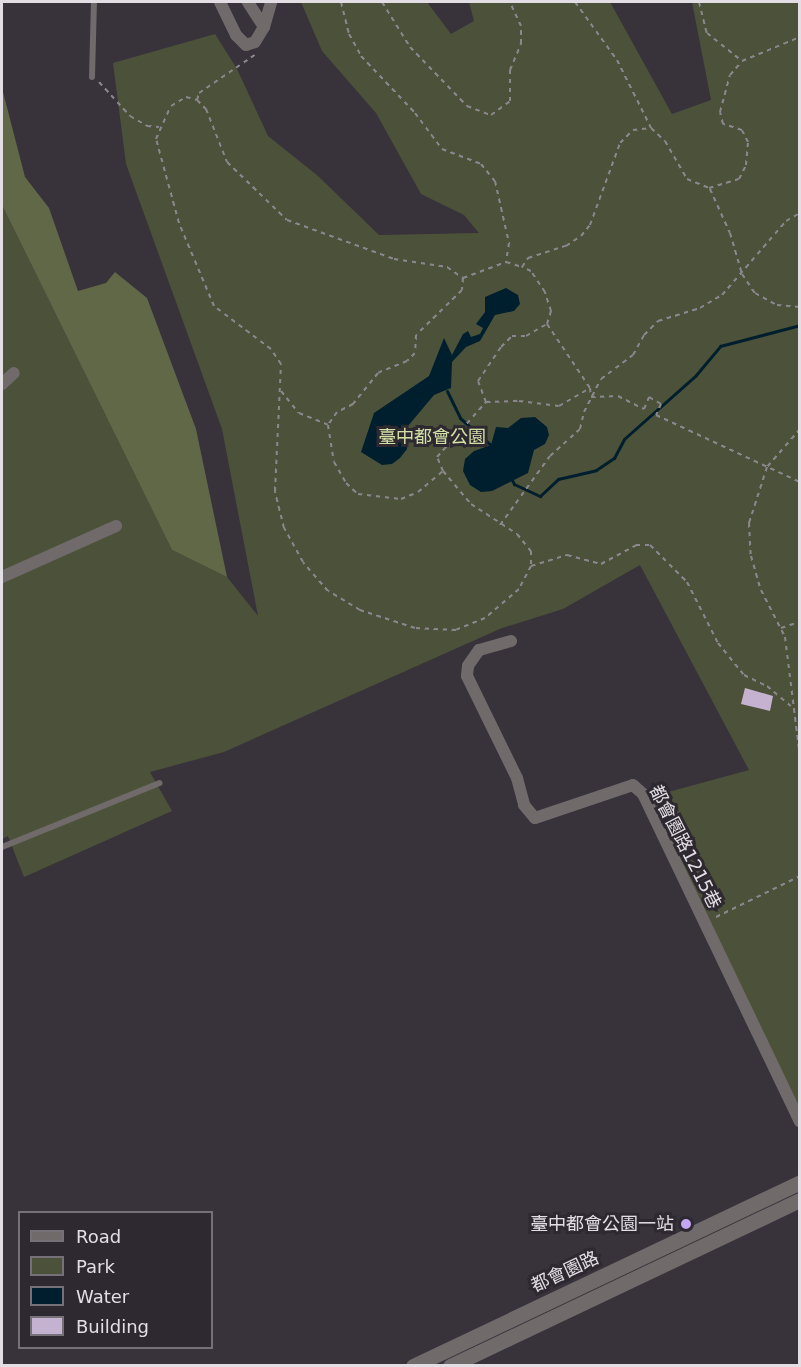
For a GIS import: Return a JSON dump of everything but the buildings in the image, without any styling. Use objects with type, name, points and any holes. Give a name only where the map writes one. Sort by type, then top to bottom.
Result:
[{"type":"street","points":[[220,2],[236,35],[246,45],[255,42],[264,27],[272,2]]},
{"type":"street","points":[[248,2],[264,27]]},
{"type":"street","points":[[2,384],[14,373]]},
{"type":"street","points":[[2,577],[116,526]]},
{"type":"street","name":"都會園路1215巷","points":[[511,641],[479,650],[468,666],[467,676],[517,778],[524,805],[535,818],[633,785],[643,794],[800,1121]]},
{"type":"street","name":"都會園路","points":[[413,1365],[800,1182]]},
{"type":"street","name":"都會園路","points":[[450,1365],[800,1200]]},
{"type":"lane","points":[[92,77],[94,2]]},
{"type":"lane","points":[[2,846],[160,783]]},
{"type":"path","points":[[341,2],[348,34],[361,56],[415,113],[442,149],[481,164],[495,181],[509,243],[506,262]]},
{"type":"path","points":[[382,2],[410,47],[467,105],[491,115],[510,101],[510,70],[521,44],[521,26],[510,2]]},
{"type":"path","points":[[575,2],[617,60],[651,128],[665,141],[687,179],[709,188],[739,179],[746,165],[748,142],[742,130],[723,124],[720,112],[730,75],[742,61],[800,37]]},
{"type":"path","points":[[699,2],[707,33],[742,61]]},
{"type":"path","points":[[197,100],[199,93],[256,56],[255,42]]},
{"type":"path","points":[[92,77],[107,88],[130,116],[147,126],[160,127]]},
{"type":"path","points":[[463,278],[447,267],[394,259],[287,219],[227,162],[206,109],[197,100],[186,98],[171,106],[156,139],[179,223],[214,306],[271,349],[281,364],[275,490],[284,528],[303,562],[328,591],[360,610],[415,628],[456,630],[504,604],[531,566],[531,551],[517,534],[471,504],[442,471],[437,457],[445,445],[474,419],[486,402]]},
{"type":"path","points":[[522,267],[528,258],[566,246],[581,236],[590,225],[620,143],[633,130],[651,128]]},
{"type":"path","points":[[709,188],[730,233],[742,274],[754,293],[777,306],[800,307]]},
{"type":"path","points":[[500,525],[550,456],[580,429],[591,397],[601,379],[633,355],[644,335],[658,321],[707,304],[742,274],[761,248],[800,213]]},
{"type":"path","points":[[463,278],[506,262],[522,267],[531,271],[545,292],[551,311],[547,324],[526,336],[512,336],[501,347],[478,381],[486,402]]},
{"type":"path","points":[[442,471],[418,492],[401,499],[358,494],[346,483],[334,462],[328,425],[337,412],[353,404],[378,373],[407,361],[415,353],[416,335],[462,290],[463,278]]},
{"type":"path","points":[[547,324],[590,388],[591,397]]},
{"type":"path","points":[[486,402],[519,400],[559,406],[590,388]]},
{"type":"path","points":[[280,390],[299,413],[328,425]]},
{"type":"path","points":[[591,397],[618,396],[644,409],[649,398],[662,404],[656,415],[800,482]]},
{"type":"path","points":[[800,429],[767,467],[749,523],[751,556],[761,590],[785,637],[790,706],[800,758]]},
{"type":"path","points":[[531,566],[567,555],[601,564],[636,545],[650,545],[687,582],[718,643],[744,675],[766,686],[790,706]]},
{"type":"path","points":[[780,628],[800,622]]},
{"type":"path","points":[[703,923],[800,876]]},
{"type":"green space","name":"臺中都會公園","points":[[301,2],[427,2],[451,34],[474,21],[469,2],[610,2],[672,114],[711,100],[692,2],[799,2],[799,1111],[650,797],[749,770],[640,565],[563,609],[502,628],[224,752],[150,772],[172,811],[24,877],[8,836],[2,839],[2,205],[172,550],[227,577],[258,616],[222,429],[126,164],[113,63],[215,34],[237,69],[268,136],[318,176],[379,235],[479,233],[464,215],[421,194],[376,113],[322,51]]},
{"type":"green space","points":[[2,53],[3,92],[25,177],[49,208],[78,291],[106,283],[115,272],[147,298],[196,429],[227,577],[172,550],[2,205]]},
{"type":"water","points":[[506,288],[518,295],[520,304],[514,311],[495,315],[480,341],[466,347],[452,362],[451,388],[434,395],[408,426],[407,449],[400,458],[392,464],[382,465],[361,452],[374,413],[429,376],[444,338],[452,355],[463,334],[468,331],[471,337],[480,334],[483,328],[476,324],[485,312],[485,297]]},
{"type":"water","points":[[535,417],[547,427],[549,435],[545,444],[534,450],[528,473],[492,491],[481,492],[470,485],[463,471],[465,459],[474,451],[491,445],[496,427],[508,428],[521,418]]},
{"type":"waterway","points":[[511,478],[514,484],[540,496],[558,479],[596,470],[614,458],[624,439],[696,375],[720,346],[800,325]]},
{"type":"waterway","points":[[447,391],[460,418],[492,446]]},
{"type":"place","name":"臺中都會公園一站","points":[[686,1224]]}]
